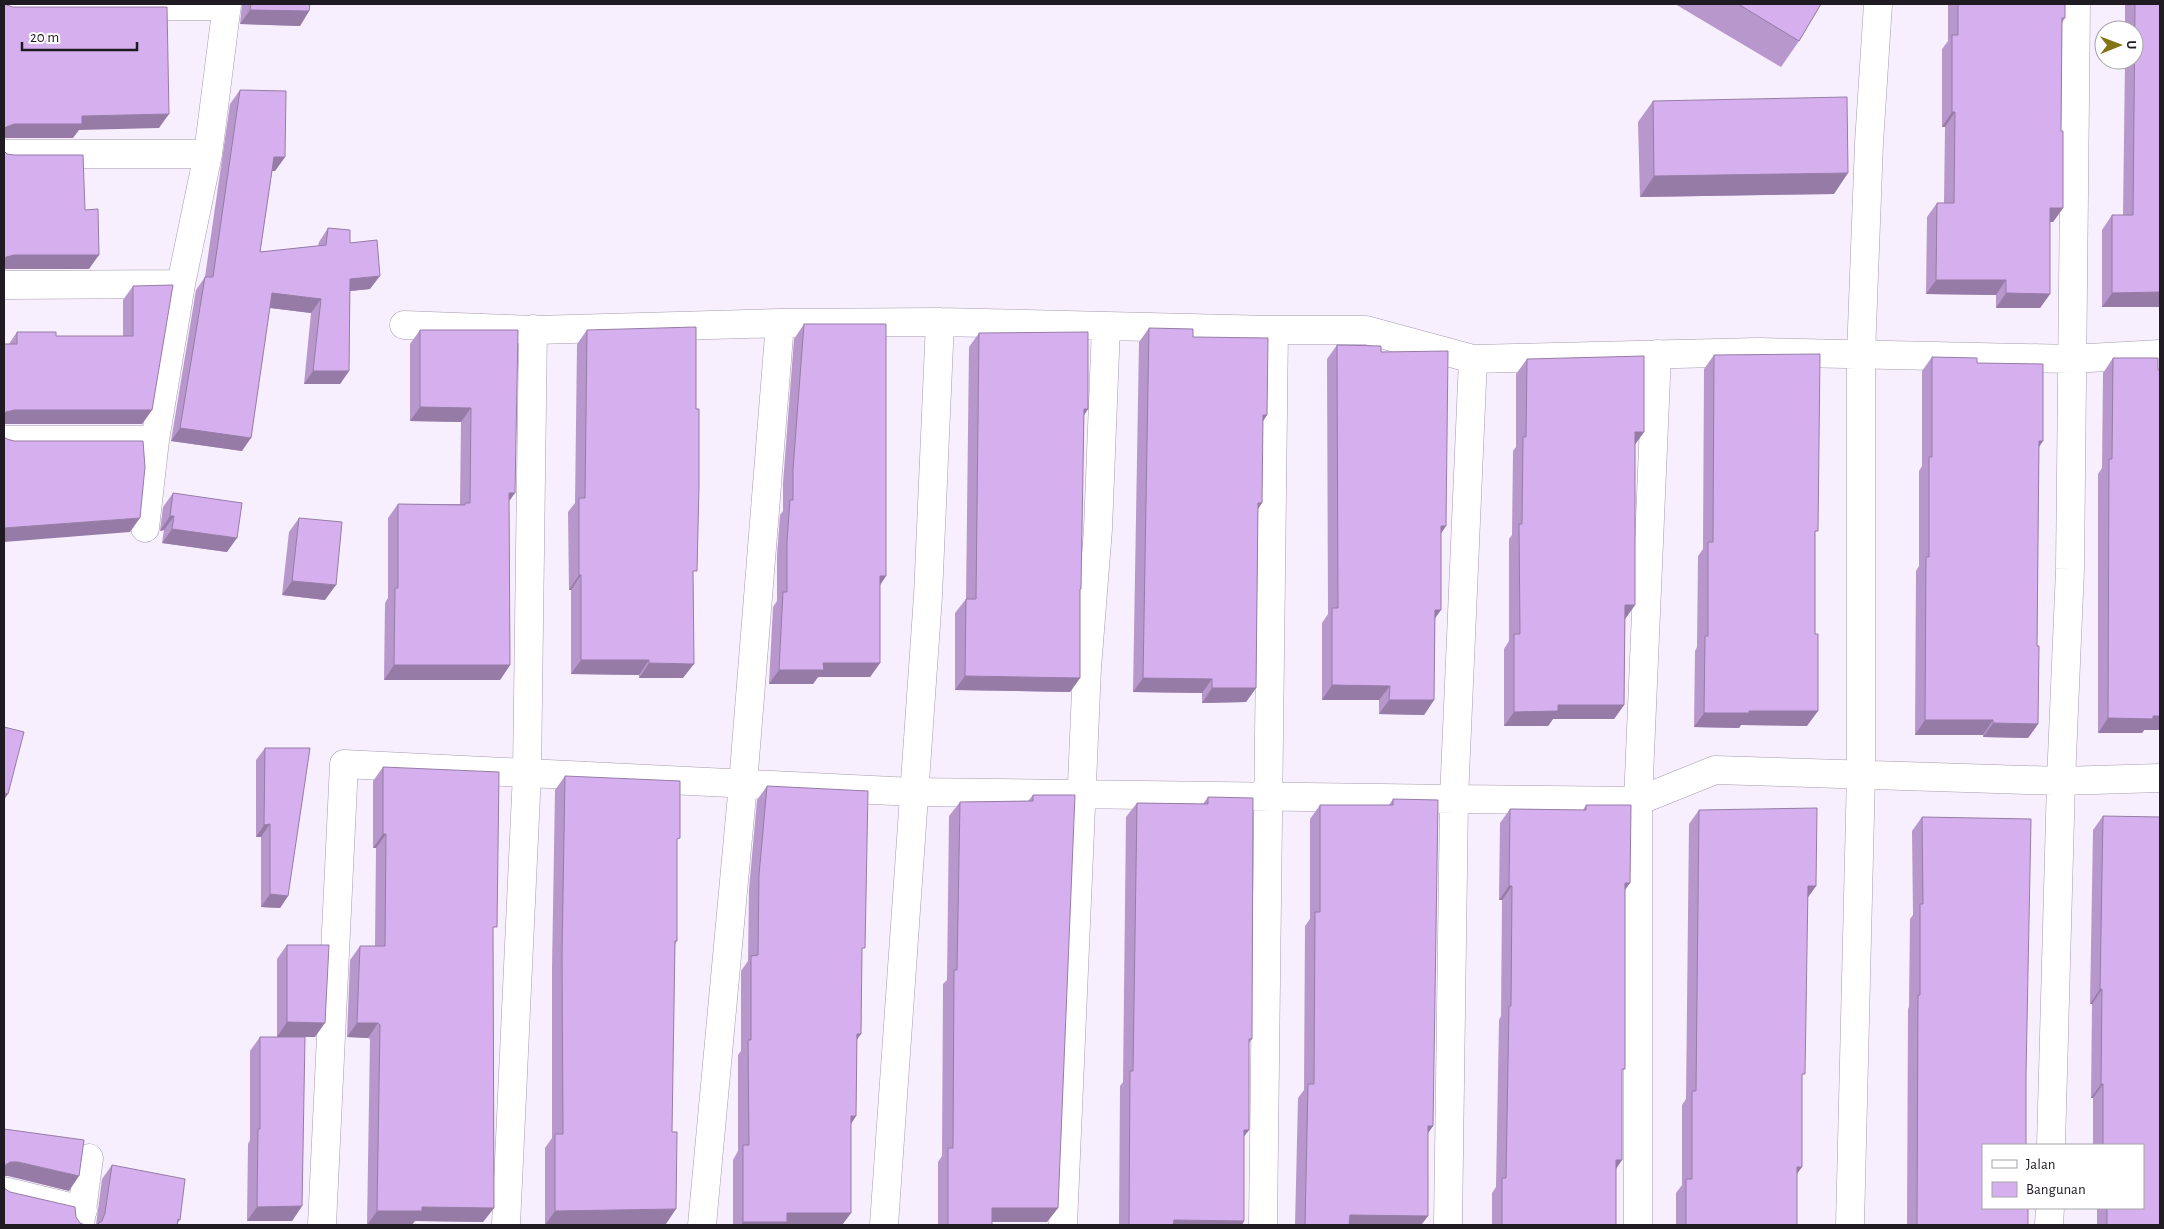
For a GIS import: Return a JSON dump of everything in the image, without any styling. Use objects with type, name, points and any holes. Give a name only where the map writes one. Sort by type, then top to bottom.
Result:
[{"type":"street","points":[[1850,1225],[1861,774],[1861,355],[1868,152],[1878,4]]},
{"type":"street","points":[[2052,1144],[2061,781],[2070,569],[2076,4]]},
{"type":"street","points":[[4,6],[227,5],[208,154],[180,284],[155,440],[145,528]]},
{"type":"street","points":[[4,154],[208,154]]},
{"type":"street","points":[[4,285],[180,284]]},
{"type":"street","points":[[404,325],[533,329],[780,323],[940,322],[1274,330],[1366,330],[1473,359],[1758,352],[2071,359],[2160,354]]},
{"type":"street","points":[[884,1225],[928,596],[940,322]]},
{"type":"street","points":[[702,1225],[743,784],[780,323]]},
{"type":"street","points":[[1063,1225],[1087,668],[1098,529],[1106,326]]},
{"type":"street","points":[[506,1225],[526,773],[533,329]]},
{"type":"street","points":[[1263,1225],[1274,330]]},
{"type":"street","points":[[1638,1225],[1638,801],[1657,354]]},
{"type":"street","points":[[1448,1225],[1454,799],[1473,359]]},
{"type":"street","points":[[4,440],[155,440]]},
{"type":"street","points":[[322,1225],[344,764],[913,792],[1638,801],[1715,770],[2061,781],[2160,778]]},
{"type":"street","points":[[4,1191],[81,1218],[90,1158]]},
{"type":"street","points":[[2049,1225],[2050,1209]]},
{"type":"building","points":[[4,4],[13,7],[167,7],[169,114],[82,116],[82,124],[14,124],[4,129]]},
{"type":"building","points":[[251,4],[310,4],[309,11],[250,10]]},
{"type":"building","points":[[1738,4],[1821,4],[1799,41]]},
{"type":"building","points":[[1958,4],[2065,4],[2065,18],[2062,18],[2061,131],[2063,131],[2063,208],[2050,208],[2050,294],[2006,293],[2006,280],[1936,280],[1937,203],[1954,203],[1955,112],[1952,112],[1952,35],[1958,35]]},
{"type":"building","points":[[2135,4],[2160,4],[2160,292],[2112,293],[2112,215],[2133,215],[2134,70],[2144,70],[2144,20],[2135,20]]},
{"type":"building","points":[[240,90],[286,91],[285,157],[274,157],[260,252],[326,245],[328,228],[350,230],[350,243],[377,240],[380,276],[350,279],[349,371],[313,371],[321,299],[272,293],[251,438],[180,428],[205,277],[213,277]]},
{"type":"building","points":[[1847,97],[1848,173],[1654,176],[1653,101]]},
{"type":"building","points":[[4,151],[7,154],[14,155],[83,155],[85,210],[98,209],[99,255],[14,255],[6,257],[4,260]]},
{"type":"building","points":[[173,285],[152,410],[14,410],[6,412],[4,415],[4,344],[17,344],[17,332],[56,332],[56,336],[133,336],[133,286]]},
{"type":"building","points":[[804,324],[886,324],[886,576],[880,576],[880,663],[823,663],[824,670],[779,670],[783,592],[787,592],[787,541],[790,500],[793,500],[793,469]]},
{"type":"building","points":[[696,327],[696,409],[699,409],[699,486],[697,571],[693,571],[694,664],[649,663],[649,660],[581,660],[579,498],[585,498],[587,330]]},
{"type":"building","points":[[1149,328],[1193,329],[1193,337],[1268,338],[1267,415],[1263,415],[1262,503],[1258,503],[1256,688],[1212,688],[1212,679],[1143,678]]},
{"type":"building","points":[[420,330],[518,330],[515,493],[509,493],[510,665],[394,665],[395,588],[398,588],[398,504],[465,505],[465,503],[470,503],[471,408],[420,407]]},
{"type":"building","points":[[1088,332],[1088,409],[1084,409],[1080,678],[965,676],[966,599],[976,599],[979,333]]},
{"type":"building","points":[[1337,345],[1381,346],[1381,352],[1448,351],[1446,526],[1441,526],[1441,610],[1435,610],[1434,700],[1389,700],[1390,686],[1332,685],[1332,608],[1338,608]]},
{"type":"building","points":[[1820,354],[1818,531],[1815,531],[1815,634],[1818,634],[1818,711],[1704,713],[1705,636],[1708,636],[1708,542],[1713,542],[1714,355]]},
{"type":"building","points":[[1644,356],[1644,432],[1635,432],[1635,605],[1625,605],[1624,705],[1558,705],[1558,711],[1514,712],[1514,634],[1520,634],[1519,524],[1522,524],[1523,437],[1526,437],[1527,359]]},
{"type":"building","points":[[1932,357],[1977,358],[1977,363],[2043,364],[2043,441],[2039,441],[2038,724],[1993,723],[1993,720],[1925,720],[1926,557],[1929,557],[1929,457],[1932,457]]},
{"type":"building","points":[[2113,358],[2158,358],[2158,370],[2160,370],[2160,716],[2153,716],[2153,719],[2108,718],[2109,459],[2112,459]]},
{"type":"building","points":[[4,437],[14,441],[143,441],[145,467],[140,518],[4,528]]},
{"type":"building","points":[[173,493],[242,503],[237,538],[172,529],[174,516],[170,516]]},
{"type":"building","points":[[299,518],[342,522],[336,585],[292,581]]},
{"type":"building","points":[[4,727],[24,732],[8,794],[4,793]]},
{"type":"building","points":[[265,748],[310,748],[288,896],[270,894],[270,824],[264,825]]},
{"type":"building","points":[[383,767],[499,772],[497,927],[493,927],[494,1208],[422,1207],[422,1211],[377,1211],[380,1025],[378,1023],[357,1023],[360,946],[385,946],[386,834],[383,834]]},
{"type":"building","points":[[565,776],[680,781],[680,838],[677,839],[677,941],[675,941],[672,1132],[677,1132],[676,1209],[555,1211],[555,1134],[563,1134],[562,954]]},
{"type":"building","points":[[767,786],[868,791],[865,948],[862,948],[861,1034],[857,1034],[856,1116],[851,1116],[851,1213],[787,1213],[787,1222],[743,1222],[743,1145],[749,1145],[748,1040],[751,1040],[751,956],[758,955],[759,875]]},
{"type":"building","points":[[1033,795],[1075,795],[1058,1208],[992,1208],[992,1225],[948,1225],[948,1148],[953,1148],[954,970],[957,970],[960,802],[1033,801]]},
{"type":"building","points":[[1208,797],[1253,798],[1252,1039],[1249,1039],[1249,1130],[1244,1130],[1244,1221],[1174,1220],[1173,1225],[1129,1225],[1130,1071],[1133,1071],[1137,803],[1208,804]]},
{"type":"building","points":[[1393,799],[1438,800],[1433,1126],[1428,1126],[1428,1216],[1350,1215],[1349,1225],[1305,1225],[1308,1084],[1314,1084],[1315,912],[1320,912],[1320,805],[1393,805]]},
{"type":"building","points":[[1586,805],[1631,805],[1630,883],[1625,883],[1625,1069],[1622,1069],[1622,1160],[1616,1160],[1616,1225],[1502,1225],[1502,1178],[1506,1178],[1509,1006],[1511,1006],[1512,886],[1509,886],[1510,809],[1586,810]]},
{"type":"building","points":[[1817,808],[1816,886],[1808,886],[1805,1074],[1802,1074],[1802,1167],[1797,1167],[1797,1225],[1686,1225],[1686,1179],[1692,1179],[1692,1091],[1696,1091],[1699,810]]},
{"type":"building","points":[[2103,816],[2160,817],[2160,1225],[2107,1225],[2107,1209],[2144,1209],[2144,1144],[2103,1144],[2103,1084],[2101,1084],[2102,989],[2100,989]]},
{"type":"building","points":[[1922,817],[2031,819],[2026,1144],[1982,1144],[1982,1209],[2028,1209],[2028,1225],[1917,1225],[1918,995],[1920,995],[1920,904],[1923,904]]},
{"type":"building","points":[[287,945],[329,945],[325,1023],[287,1022]]},
{"type":"building","points":[[260,1037],[305,1037],[302,1206],[257,1207],[258,1129],[260,1129]]},
{"type":"building","points":[[4,1129],[84,1140],[79,1176],[18,1162],[10,1162],[4,1166]]},
{"type":"building","points":[[112,1165],[185,1179],[180,1220],[178,1219],[177,1225],[96,1225],[102,1221],[105,1213]]},
{"type":"building","points":[[4,1188],[10,1192],[75,1207],[76,1217],[80,1223],[85,1225],[4,1225]]}]
